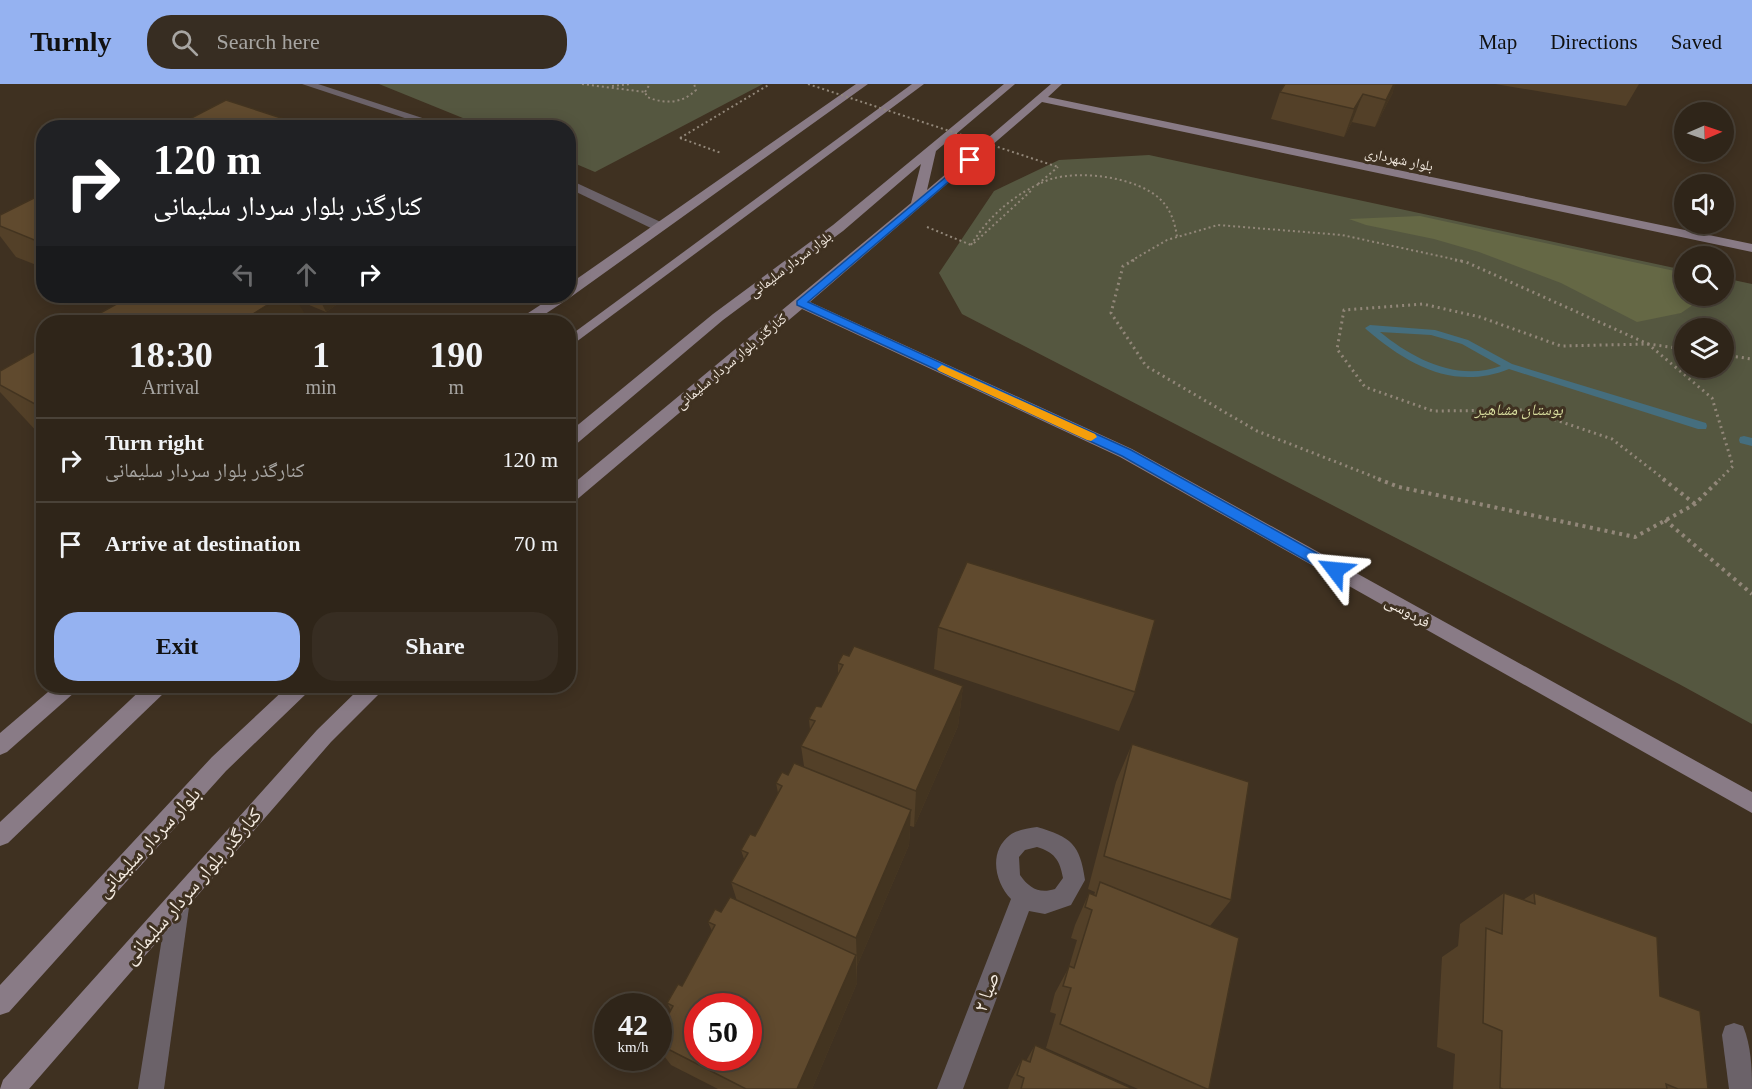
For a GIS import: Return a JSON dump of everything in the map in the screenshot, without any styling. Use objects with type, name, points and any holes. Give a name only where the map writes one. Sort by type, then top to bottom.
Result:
[{"type":"street","points":[[307,84],[422,120]]},
{"type":"street","points":[[576,286],[864,84]]},
{"type":"street","points":[[576,338],[918,84]]},
{"type":"street","name":"بلوار سردار سلیمانی","points":[[576,435],[718,317],[838,228],[1010,84]]},
{"type":"street","name":"کنارگذر بلوار سردار سلیمانی","points":[[576,491],[903,217],[1057,84]]},
{"type":"street","name":"بلوار شهرداری","points":[[1041,99],[1752,248]]},
{"type":"street","points":[[917,205],[931,150]]},
{"type":"street","points":[[576,187],[660,227]]},
{"type":"street","points":[[534,315],[552,303]]},
{"type":"street","name":"فردوسی","points":[[801,303],[1126,453],[1752,802]]},
{"type":"street","points":[[0,746],[60,693]]},
{"type":"street","points":[[0,836],[151,693]]},
{"type":"street","name":"بلوار سردار سلیمانی","points":[[0,1003],[219,764],[294,693]]},
{"type":"street","name":"کنارگذر بلوار سردار سلیمانی","points":[[12,1089],[324,736],[367,693]]},
{"type":"street","name":"صبا ۲","points":[[950,1089],[1023,896]]},
{"type":"street","points":[[151,1089],[179,900]]},
{"type":"street","points":[[1734,1035],[1742,1089]]},
{"type":"path","points":[[582,84],[645,92]]},
{"type":"path","points":[[601,87],[632,84]]},
{"type":"path","points":[[645,92],[650,84]]},
{"type":"path","points":[[645,92],[647,97],[654,100],[675,102],[693,95],[696,90],[694,84]]},
{"type":"path","points":[[750,164],[680,138],[770,84]]},
{"type":"path","points":[[808,84],[1058,166],[971,245]]},
{"type":"path","points":[[971,245],[977,232],[1018,194],[1064,176],[1102,176],[1139,186],[1159,197],[1174,220],[1178,237]]},
{"type":"path","points":[[903,217],[971,245]]},
{"type":"path","points":[[1218,225],[1342,235],[1466,262],[1648,344],[1712,398],[1733,466],[1695,504],[1635,537],[1399,487],[1257,431],[1146,366],[1111,313],[1123,266],[1167,240],[1218,225]]},
{"type":"path","points":[[1674,348],[1648,344],[1561,346],[1480,317],[1423,304],[1344,310],[1337,349],[1365,387],[1433,411],[1526,410],[1612,440],[1695,504]]},
{"type":"path","points":[[1734,356],[1752,359]]},
{"type":"path","points":[[1665,520],[1752,594]]},
{"type":"green space","points":[[379,84],[763,84],[595,172],[576,164],[576,120],[468,120]]},
{"type":"green space","name":"بوستان مشاهیر","points":[[1149,155],[1674,268],[1674,306],[1734,306],[1734,280],[1752,284],[1752,724],[1679,684],[962,314],[939,273],[994,191],[1059,160]]},
{"type":"green space","points":[[1420,216],[1674,271],[1674,306],[1691,306],[1681,313],[1637,322],[1561,283],[1479,252],[1349,219]]},
{"type":"building","points":[[1285,84],[1394,84],[1386,100],[1363,94],[1354,109],[1280,92]]},
{"type":"building","points":[[226,100],[287,120],[187,120]]},
{"type":"building","points":[[36,197],[36,241],[0,226],[0,215]]},
{"type":"building","points":[[118,303],[271,303],[251,315],[97,315]]},
{"type":"building","points":[[36,351],[36,405],[0,385],[0,371]]},
{"type":"building","points":[[967,562],[1155,620],[1135,692],[938,627]]},
{"type":"building","points":[[854,646],[963,686],[916,791],[801,746],[815,721],[809,719],[816,706],[821,707],[843,665],[838,663],[843,654],[849,656]]},
{"type":"building","points":[[1132,744],[1249,782],[1231,900],[1104,856]]},
{"type":"building","points":[[794,763],[911,810],[856,938],[731,882],[748,853],[741,850],[750,834],[755,836],[782,786],[776,783],[782,772],[788,775]]},
{"type":"building","points":[[1100,882],[1239,938],[1209,1089],[1060,1024],[1071,988],[1063,986],[1069,966],[1074,968],[1092,910],[1085,907],[1089,893],[1096,896]]},
{"type":"building","points":[[1504,893],[1535,904],[1534,893],[1657,937],[1660,996],[1700,1011],[1708,1089],[1678,1089],[1666,1084],[1667,1089],[1500,1088],[1502,1031],[1483,1023],[1486,928],[1502,934]]},
{"type":"building","points":[[730,897],[856,955],[797,1089],[746,1089],[711,1071],[762,1071],[762,993],[684,993],[684,1057],[672,1051],[672,994],[678,984],[682,986],[715,925],[708,922],[715,909],[721,912]]},
{"type":"building","points":[[1035,1045],[1133,1089],[1021,1089],[1024,1078],[1017,1075],[1022,1059],[1030,1062]]},
{"type":"waterway","points":[[1370,328],[1432,332],[1465,342],[1509,366],[1497,371],[1470,374],[1441,370],[1414,361],[1370,328]]},
{"type":"waterway","points":[[1509,366],[1702,426]]},
{"type":"waterway","points":[[1744,440],[1752,442]]},
{"type":"slow traffic","points":[[942,369],[1091,437]]},
{"type":"route","points":[[970,160],[801,303],[1126,453],[1335,570]]}]
